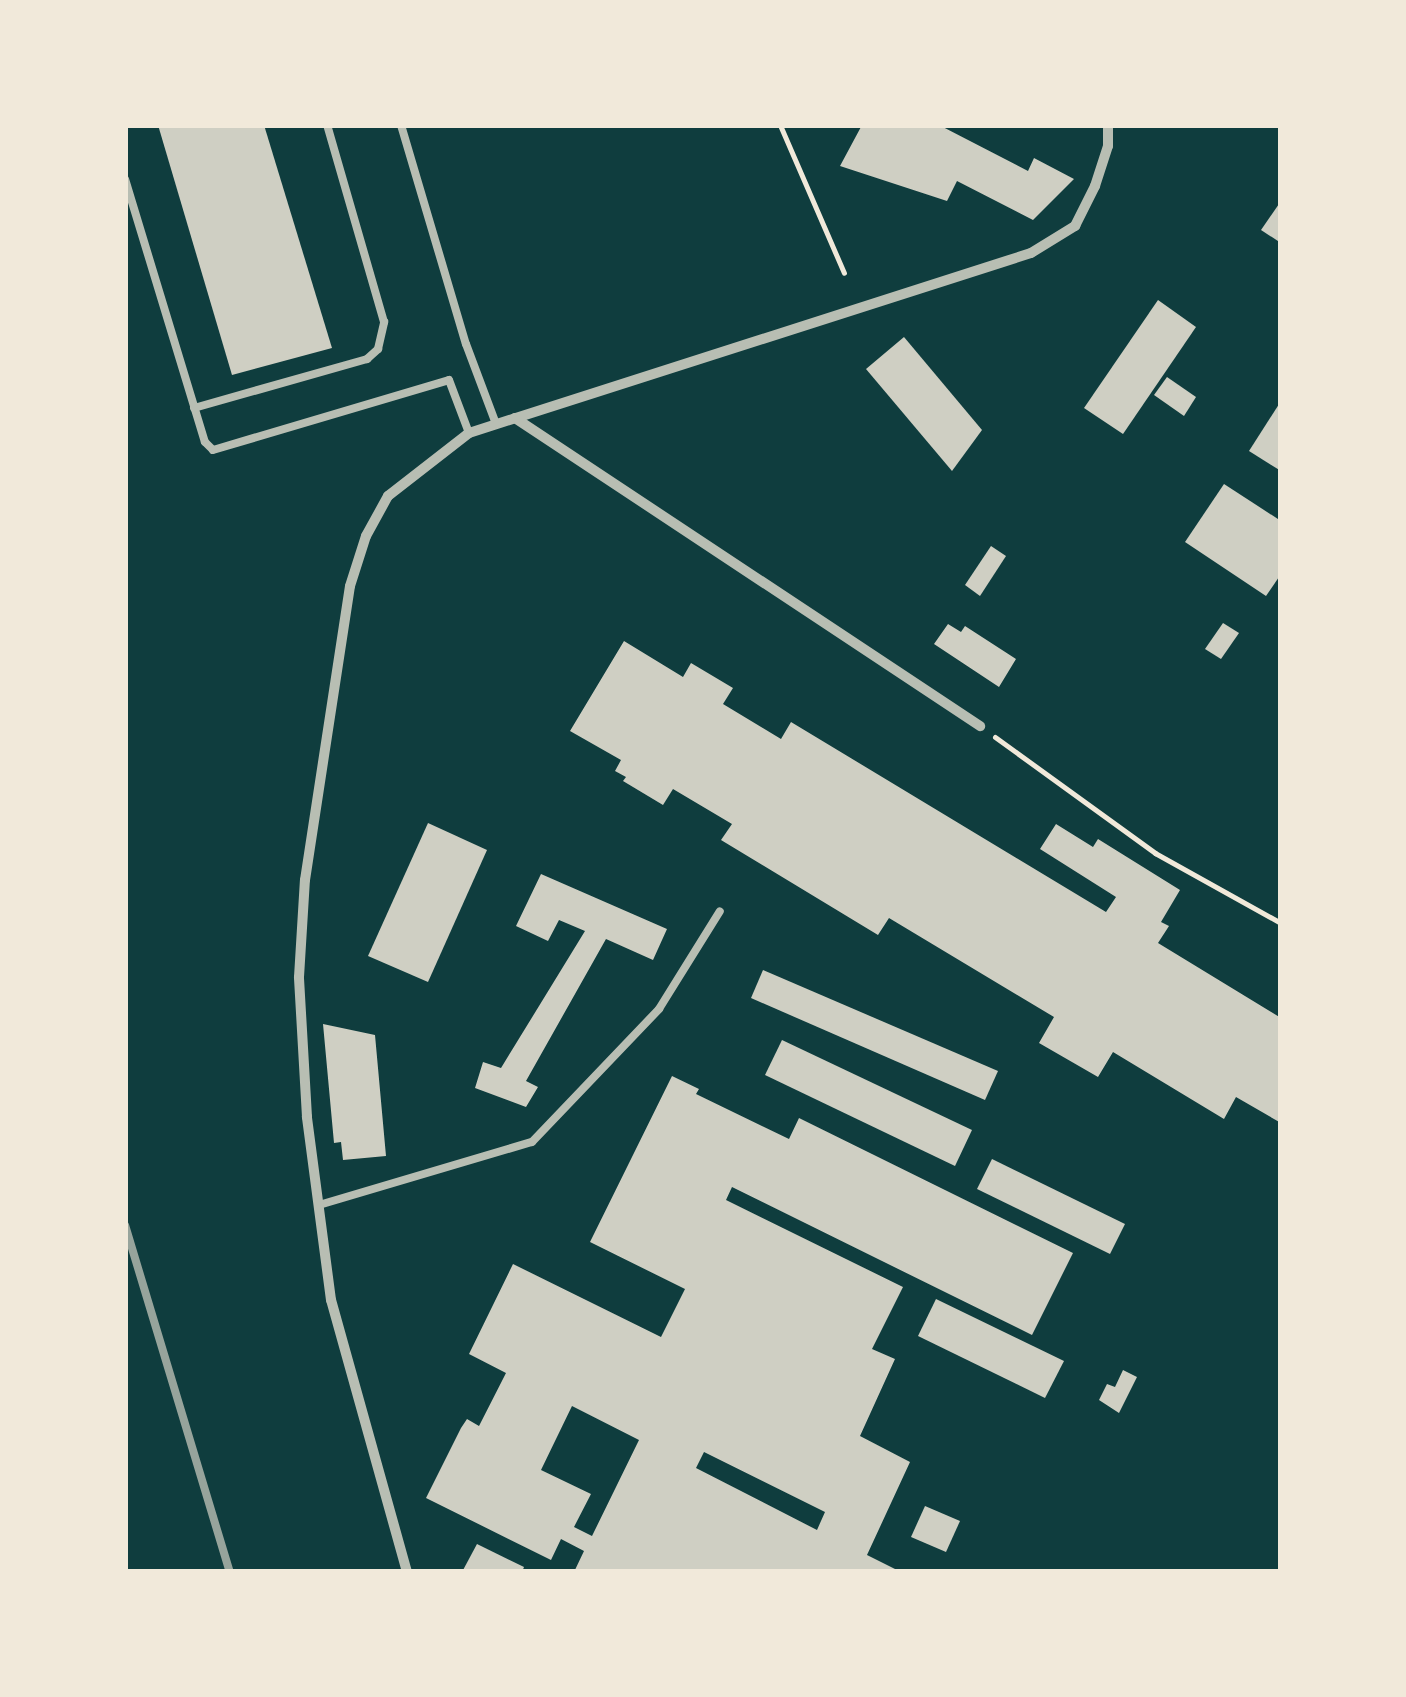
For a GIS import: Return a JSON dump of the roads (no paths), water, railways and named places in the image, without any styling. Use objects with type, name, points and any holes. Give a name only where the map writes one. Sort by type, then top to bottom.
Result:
[{"type":"street","points":[[407,1572],[332,1300],[307,1116],[299,977],[305,880],[350,586],[366,536],[388,496],[469,434],[1031,253],[1074,226],[1096,186],[1108,146],[1108,125]]},
{"type":"street","points":[[514,418],[980,726]]},
{"type":"lane","points":[[194,408],[367,359],[378,348],[384,322],[327,125]]},
{"type":"lane","points":[[402,125],[466,344],[496,424]]},
{"type":"lane","points":[[125,179],[205,442],[213,450],[449,380],[469,434]]},
{"type":"lane","points":[[319,1204],[532,1142],[659,1009],[720,910]]},
{"type":"railway","points":[[125,1225],[230,1572]]}]
